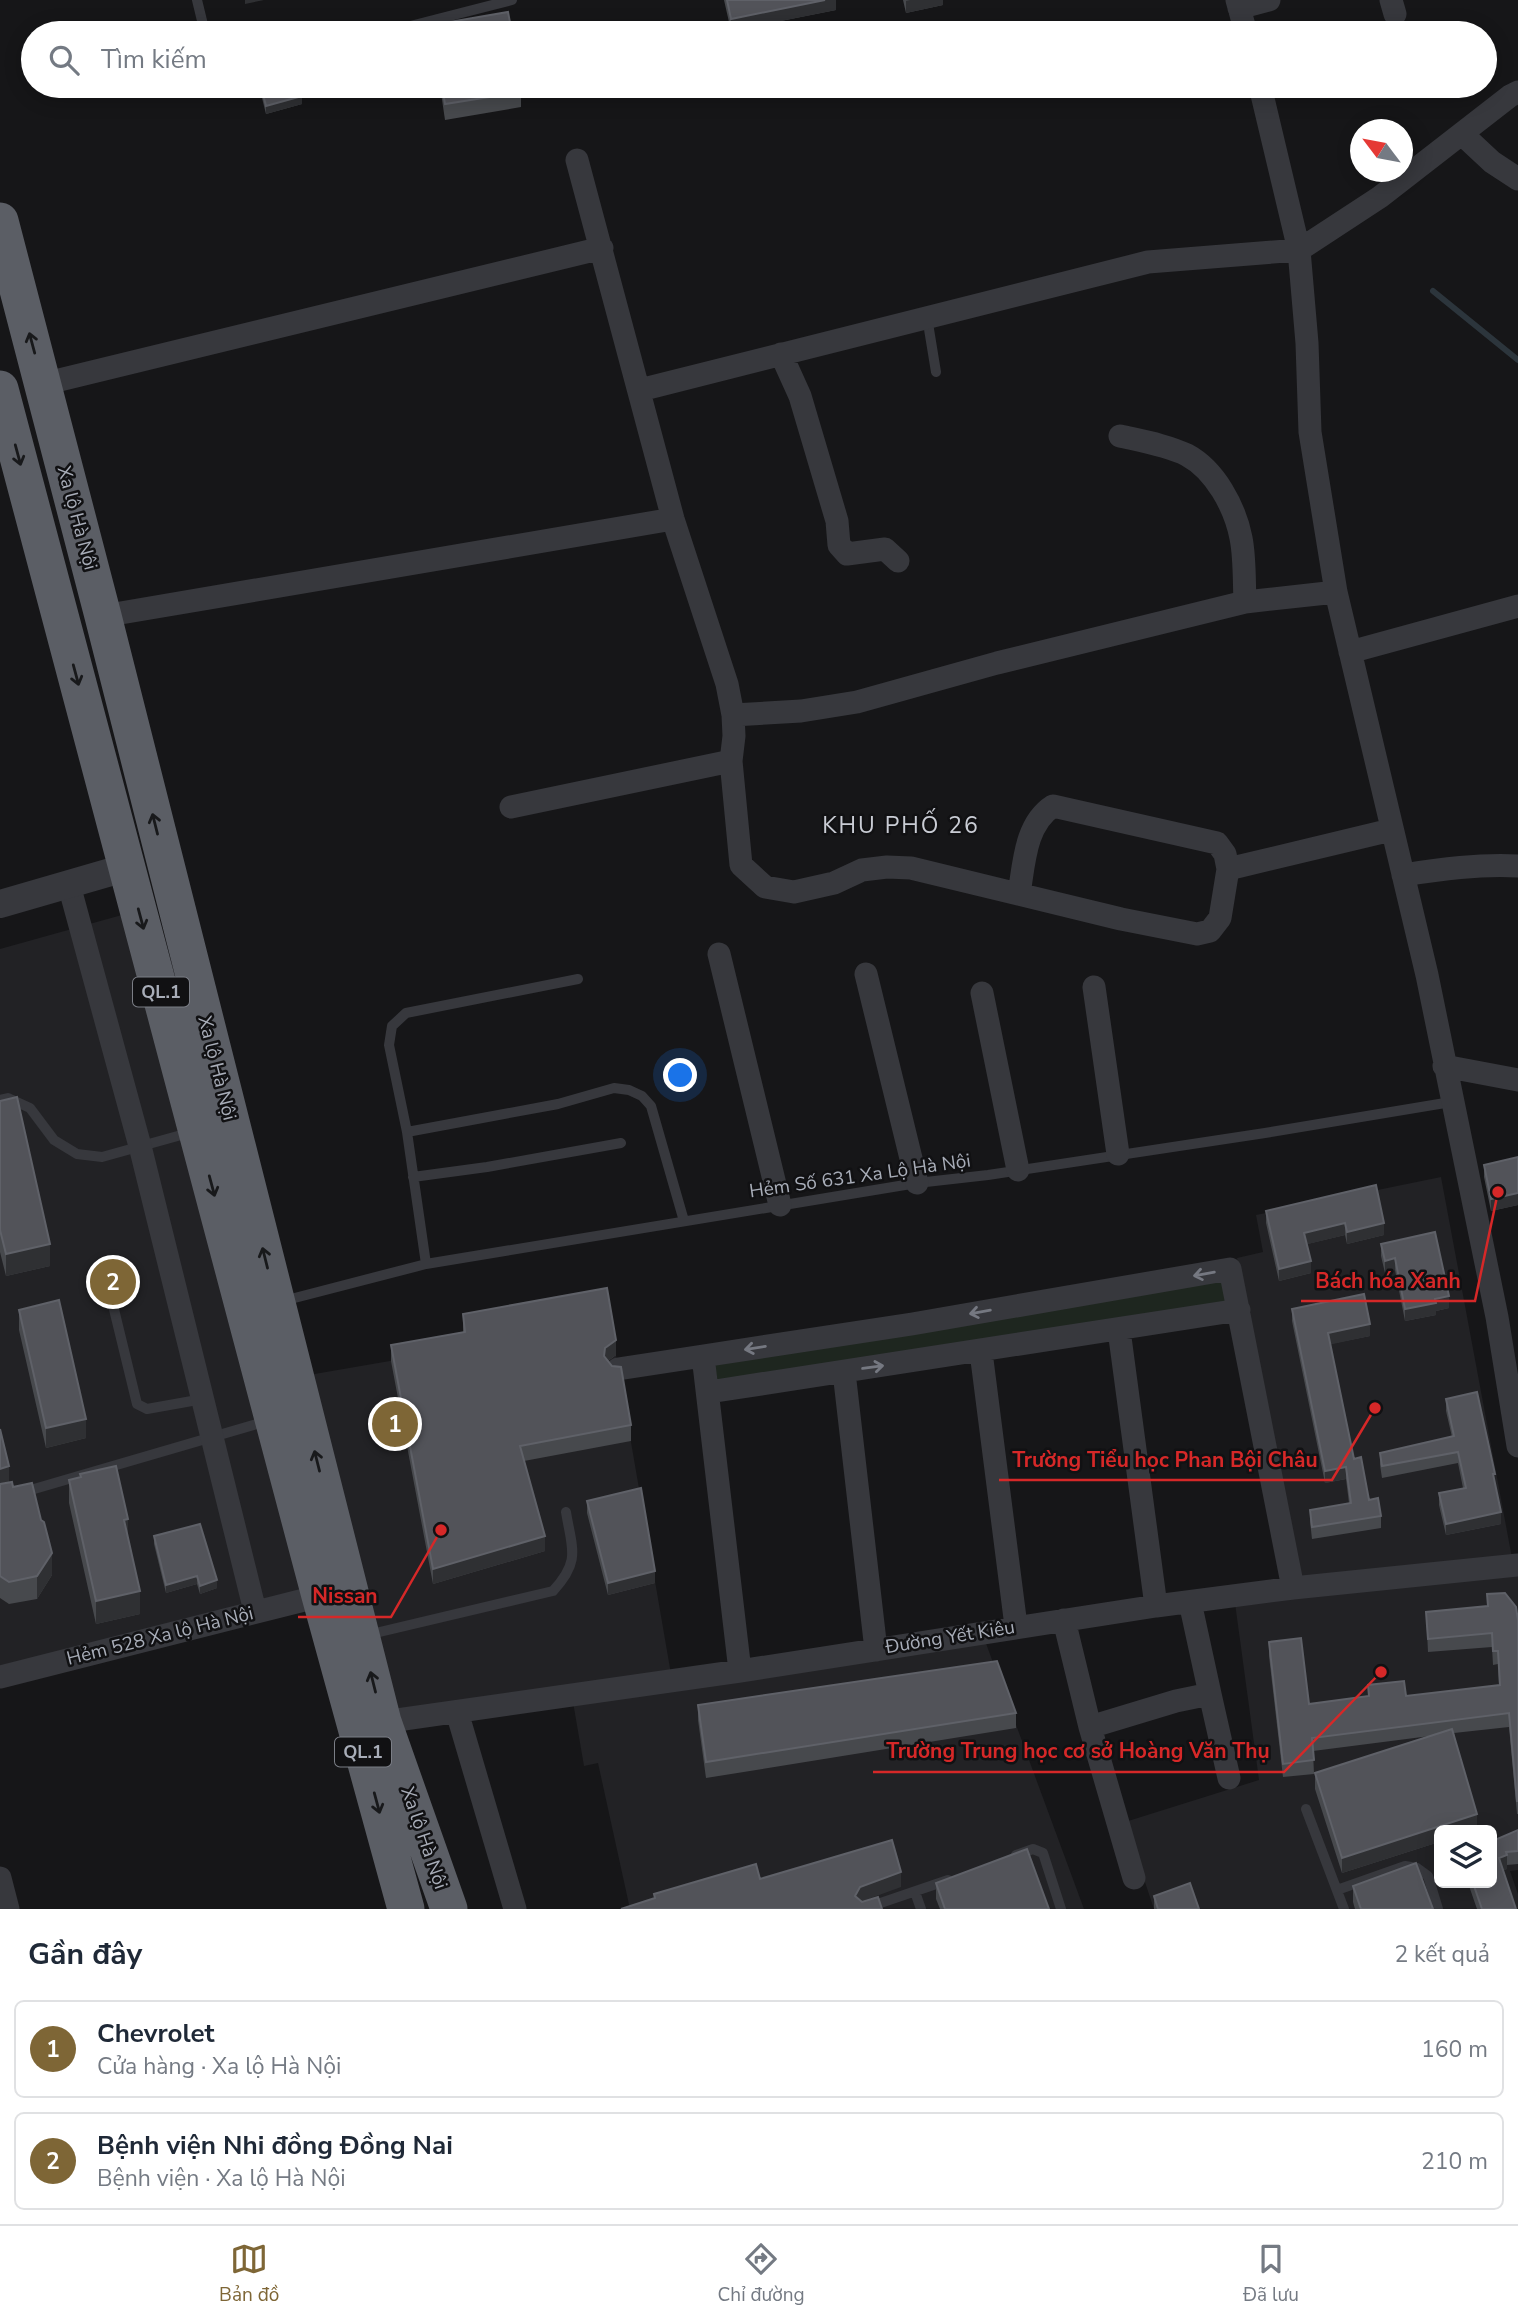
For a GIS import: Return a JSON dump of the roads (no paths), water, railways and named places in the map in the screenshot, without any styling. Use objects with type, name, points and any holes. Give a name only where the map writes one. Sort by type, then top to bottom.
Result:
[{"type":"highway","name":"Xa lộ Hà Nội","points":[[0,221],[103,616],[383,1722],[449,1909]]},
{"type":"highway","name":"Xa lộ Hà Nội","points":[[0,389],[320,1596],[406,1909]]},
{"type":"street","points":[[1243,21],[1238,4],[1269,0]]},
{"type":"street","points":[[640,390],[1147,262],[1299,250],[1380,197],[1518,92]]},
{"type":"street","points":[[1263,98],[1299,250],[1311,432],[1336,592],[1427,975],[1451,1101],[1507,1314],[1518,1446]]},
{"type":"street","points":[[1462,134],[1492,162],[1518,179]]},
{"type":"street","points":[[577,160],[673,519],[727,684],[733,715],[731,761],[741,865],[765,887],[794,892],[834,883],[862,870],[911,868],[1121,919],[1197,934],[1210,931],[1220,918],[1228,869],[1225,854],[1217,843],[1053,806],[1040,814],[1031,833],[1019,894]]},
{"type":"street","points":[[43,384],[602,248]]},
{"type":"street","points":[[781,354],[800,396],[824,471],[837,521],[839,545],[847,554],[885,549],[898,561]]},
{"type":"street","points":[[1120,436],[1164,446],[1206,468],[1227,497],[1241,537],[1245,602]]},
{"type":"street","points":[[103,616],[673,519]]},
{"type":"street","points":[[733,715],[801,711],[856,702],[998,663],[1245,602],[1336,592]]},
{"type":"street","points":[[1350,652],[1518,606]]},
{"type":"street","points":[[511,807],[731,761]]},
{"type":"street","points":[[1228,869],[1391,830]]},
{"type":"street","points":[[1403,875],[1481,865],[1518,866]]},
{"type":"street","points":[[0,904],[128,867]]},
{"type":"street","points":[[69,886],[140,1146],[255,1611]]},
{"type":"street","points":[[719,954],[780,1205]]},
{"type":"street","points":[[866,974],[918,1184]]},
{"type":"street","points":[[1094,987],[1118,1154]]},
{"type":"street","points":[[982,993],[1018,1170]]},
{"type":"street","points":[[1444,1066],[1518,1080]]},
{"type":"street","points":[[618,1369],[912,1324],[1230,1269],[1293,1588]]},
{"type":"street","points":[[709,1392],[1239,1310]]},
{"type":"street","points":[[1119,1330],[1156,1606]]},
{"type":"street","points":[[981,1352],[1016,1626]]},
{"type":"street","points":[[703,1356],[740,1671]]},
{"type":"street","points":[[844,1372],[876,1650]]},
{"type":"street","name":"Đường Yết Kiêu","points":[[383,1722],[740,1671],[1156,1606],[1293,1588],[1518,1565]]},
{"type":"street","name":"Hẻm 528 Xa lộ Hà Nội","points":[[0,1677],[320,1596]]},
{"type":"street","points":[[1190,1602],[1229,1779]]},
{"type":"street","points":[[1064,1620],[1090,1727],[1134,1878]]},
{"type":"street","points":[[1090,1727],[1176,1701],[1210,1694]]},
{"type":"street","points":[[457,1712],[515,1909]]},
{"type":"street","points":[[0,1878],[8,1909]]},
{"type":"lane","points":[[197,0],[202,21]]},
{"type":"lane","points":[[430,21],[512,0]]},
{"type":"lane","points":[[927,317],[936,372]]},
{"type":"lane","points":[[426,1264],[407,1132],[389,1045],[392,1026],[406,1013],[578,979]]},
{"type":"lane","points":[[407,1132],[558,1104],[614,1088],[629,1090],[642,1096],[650,1106],[684,1221]]},
{"type":"lane","points":[[0,1100],[8,1098],[30,1108],[54,1140],[77,1154],[102,1157],[198,1131]]},
{"type":"lane","name":"Hẻm Số 631 Xa Lộ Hà Nội","points":[[277,1303],[426,1264],[780,1205],[1265,1133],[1451,1101]]},
{"type":"lane","points":[[413,1177],[500,1165],[621,1143]]},
{"type":"lane","points":[[103,1264],[137,1404],[147,1409],[203,1399]]},
{"type":"lane","points":[[0,1499],[273,1420]]},
{"type":"lane","points":[[361,1636],[553,1591],[568,1575],[573,1557],[566,1512]]},
{"type":"lane","points":[[1306,1809],[1344,1909]]},
{"type":"lane","points":[[1010,1857],[1034,1849],[1043,1853],[1061,1909]]},
{"type":"lane","points":[[1337,1890],[1405,1866],[1417,1868],[1428,1876],[1438,1909]]},
{"type":"lane","points":[[863,1909],[962,1875]]},
{"type":"lane","points":[[915,1892],[921,1909]]},
{"type":"waterway","points":[[1433,291],[1518,360]]},
{"type":"place","name":"Bách hóa Xanh","points":[[1498,1192]]},
{"type":"place","name":"Bệnh viện Nhi đồng Đồng Nai","points":[[113,1282]]},
{"type":"place","name":"Trường Tiểu học Phan Bội Châu","points":[[1375,1408]]},
{"type":"place","name":"Chevrolet","points":[[395,1424]]},
{"type":"place","name":"Nissan","points":[[441,1530]]},
{"type":"place","name":"Trường Trung học cơ sở Hoàng Văn Thụ","points":[[1381,1672]]},
{"type":"district","name":"KHU PHỐ 26","points":[[901,825]]}]
